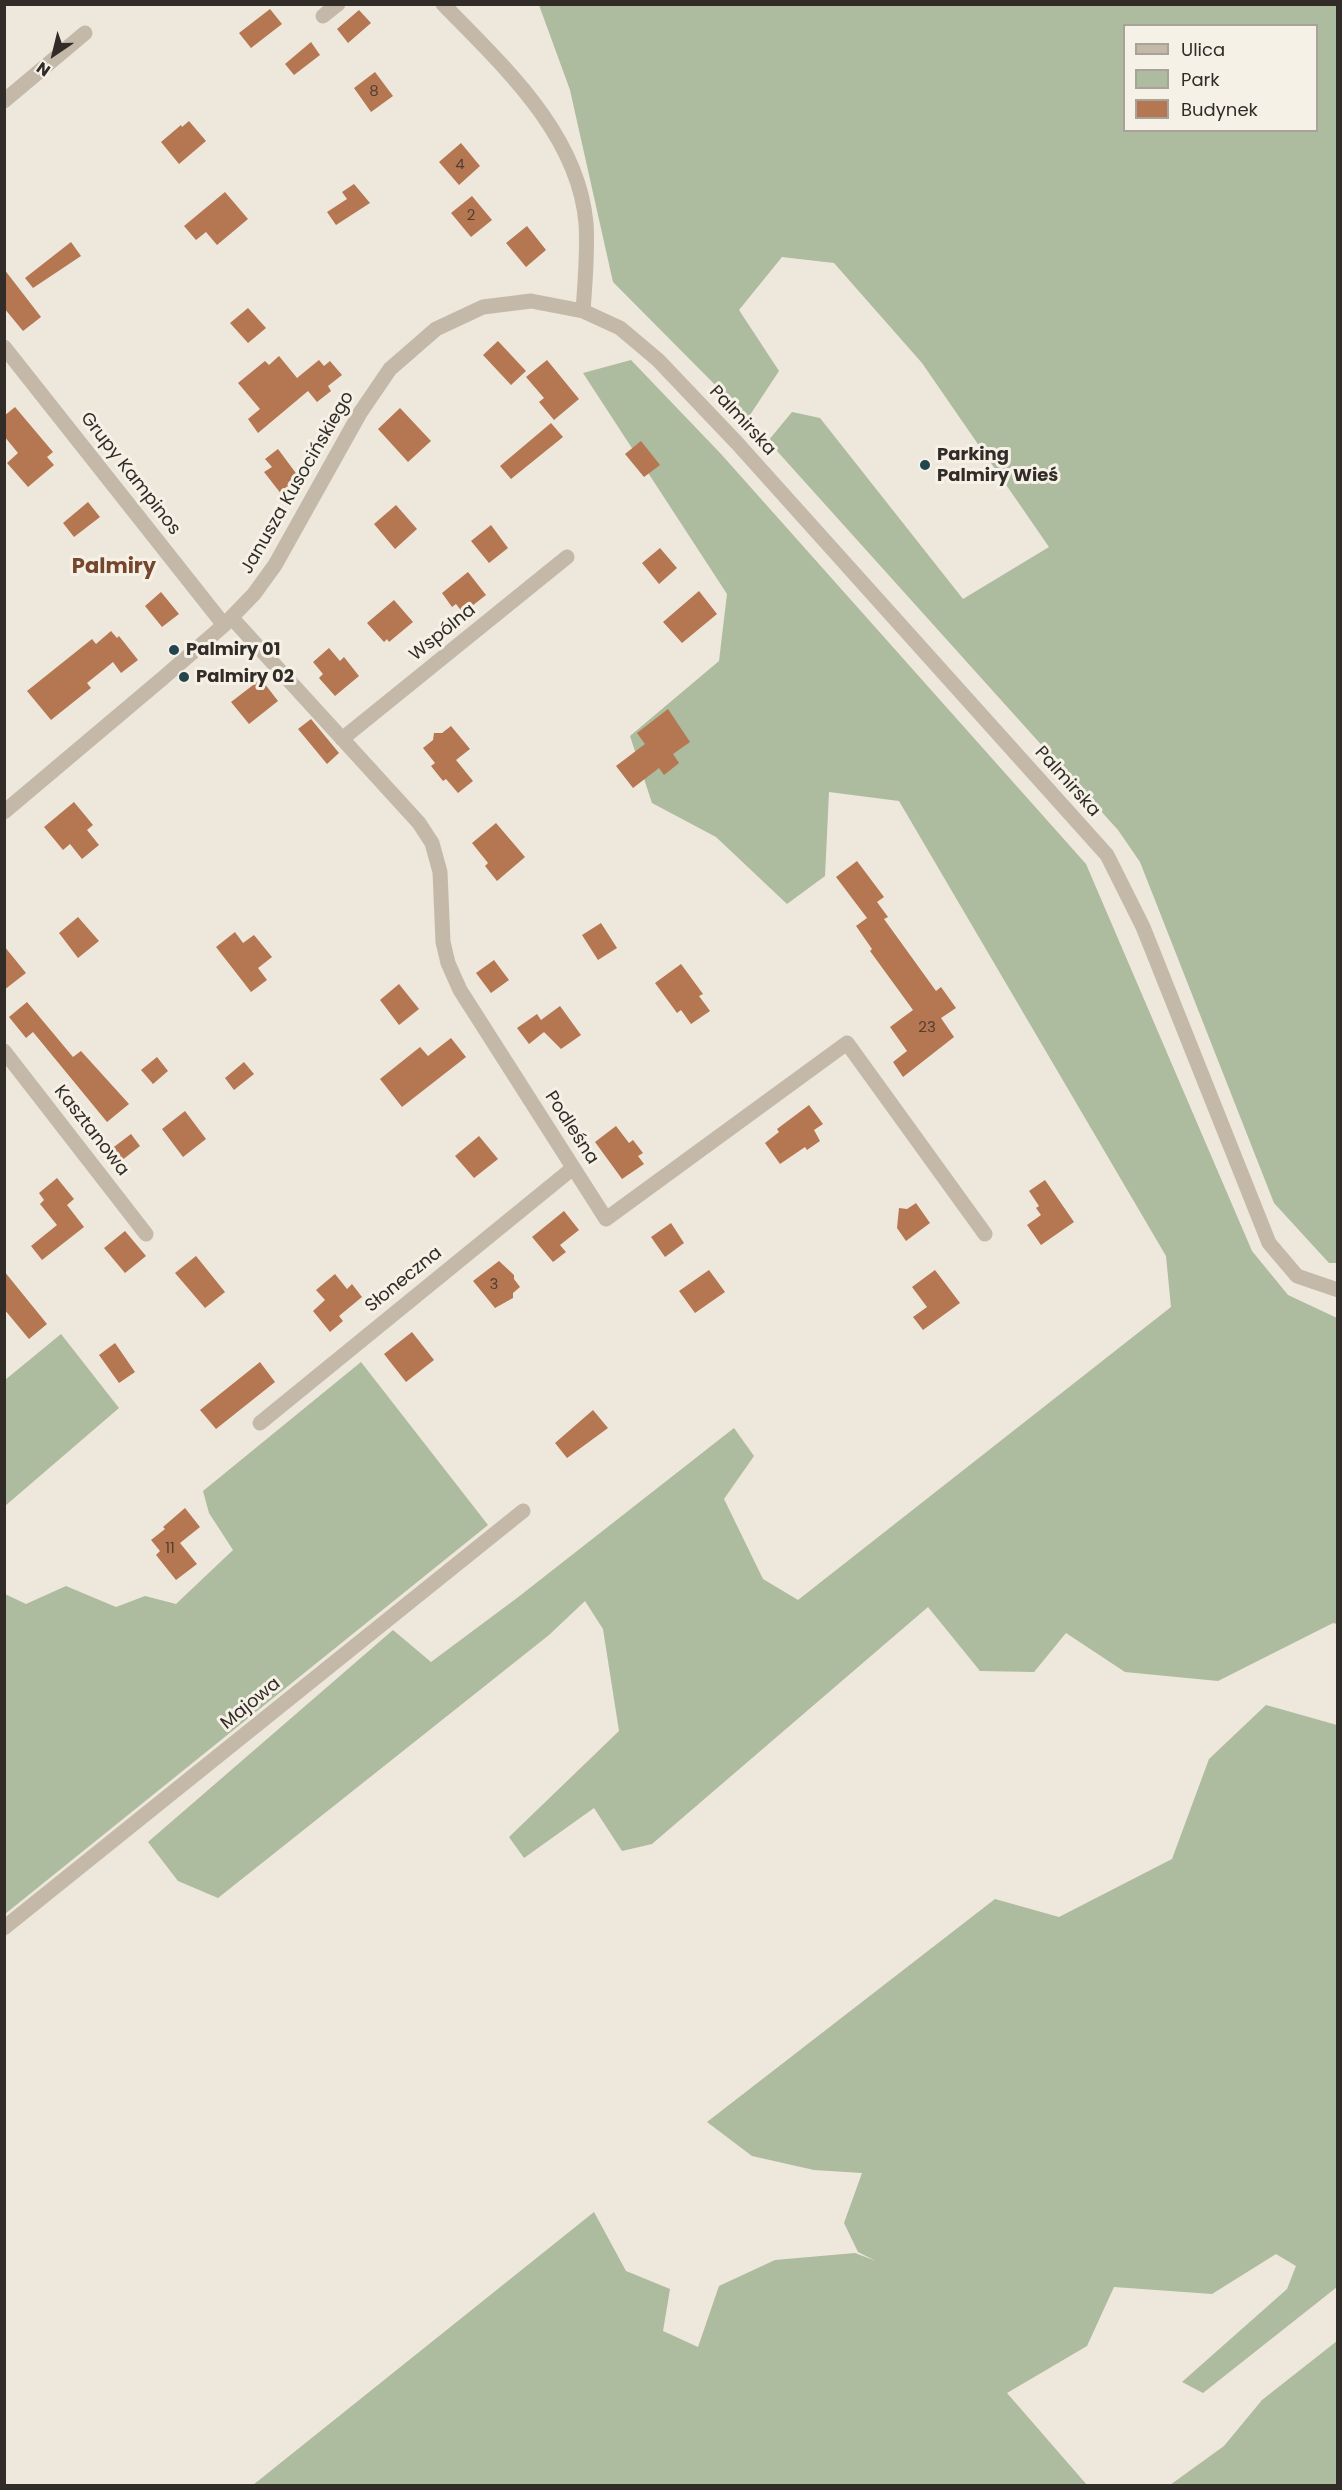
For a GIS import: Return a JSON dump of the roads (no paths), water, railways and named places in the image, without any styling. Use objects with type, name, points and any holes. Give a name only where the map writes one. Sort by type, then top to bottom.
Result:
[{"type":"street","points":[[323,15],[338,4]]},
{"type":"street","points":[[443,4],[509,73],[546,119],[574,171],[586,222],[583,310]]},
{"type":"street","points":[[4,100],[85,33]]},
{"type":"street","name":"Janusza Kusocińskiego","points":[[4,812],[228,621],[254,594],[275,565],[360,413],[390,369],[436,329],[483,307],[531,301],[583,310],[620,328],[658,360]]},
{"type":"street","name":"Grupy Kampinos","points":[[4,348],[228,621]]},
{"type":"street","name":"Palmirska","points":[[658,360],[737,443],[1107,855],[1143,927],[1269,1243],[1296,1276],[1338,1290]]},
{"type":"street","name":"Wspólna","points":[[342,739],[567,557]]},
{"type":"street","name":"Podleśna","points":[[228,621],[342,739],[418,823],[432,843],[440,872],[443,942],[448,963],[459,990],[606,1219],[847,1043],[985,1234]]},
{"type":"street","name":"Kasztanowa","points":[[4,1051],[147,1234]]},
{"type":"street","name":"Słoneczna","points":[[260,1423],[573,1168]]},
{"type":"street","name":"Majowa","points":[[4,1928],[523,1511]]},
{"type":"place","name":"Parking Palmiry Wieś","points":[[925,465]]},
{"type":"place","name":"Palmiry 01","points":[[174,650]]},
{"type":"place","name":"Palmiry 02","points":[[184,677]]},
{"type":"district","name":"Palmiry","points":[[114,568]]}]
